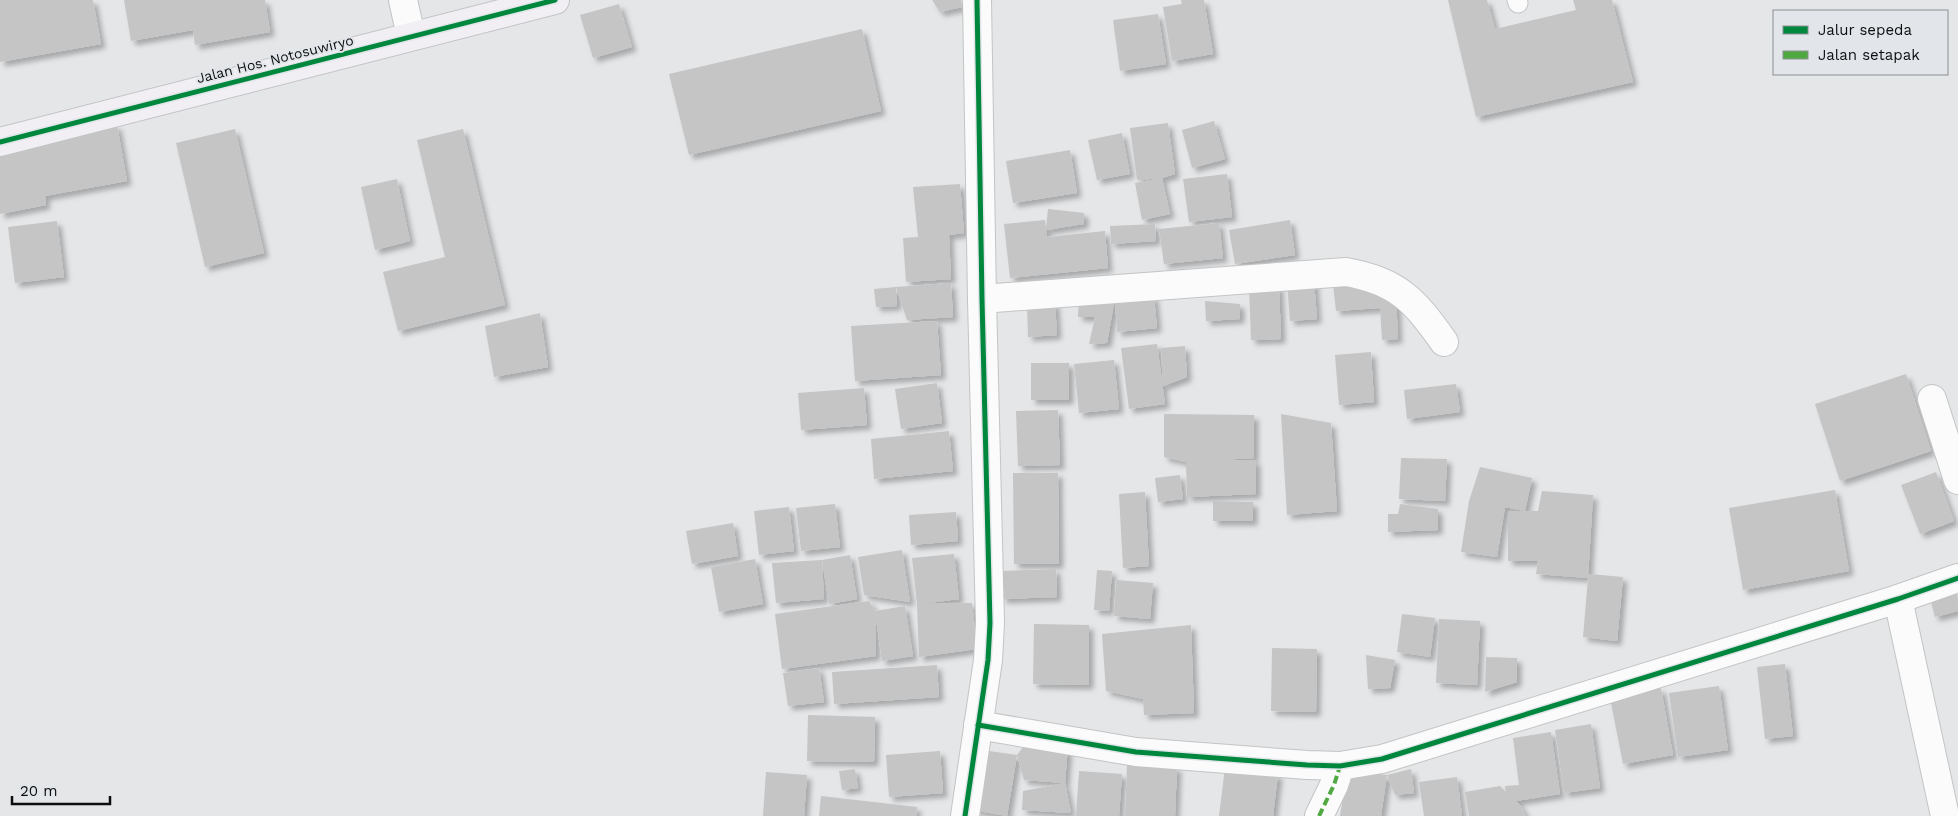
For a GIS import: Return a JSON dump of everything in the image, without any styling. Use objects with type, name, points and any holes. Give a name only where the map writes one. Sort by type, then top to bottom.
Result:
[{"type":"street","points":[[403,0],[411,36]]},
{"type":"street","name":"Jalan Hos. Notosuwiryo","points":[[0,142],[555,0]]},
{"type":"street","points":[[965,816],[988,660],[990,623],[977,0]]},
{"type":"street","points":[[982,299],[1346,272],[1382,281],[1411,300],[1424,314],[1444,342]]},
{"type":"street","points":[[1932,399],[1958,480]]},
{"type":"street","points":[[978,724],[1136,752],[1307,765],[1340,766],[1382,760],[1898,599],[1958,578]]},
{"type":"street","points":[[1898,599],[1945,816]]},
{"type":"street","points":[[1319,816],[1334,785],[1340,766]]},
{"type":"building","points":[[0,0],[93,0],[101,44],[0,62]]},
{"type":"building","points":[[124,0],[265,0],[270,32],[195,45],[193,30],[131,41]]},
{"type":"building","points":[[932,0],[961,0],[962,7],[940,12]]},
{"type":"building","points":[[1181,0],[1204,0],[1213,54],[1172,61],[1163,7],[1182,4]]},
{"type":"building","points":[[1448,0],[1487,0],[1495,29],[1576,10],[1573,0],[1612,0],[1633,82],[1476,117]]},
{"type":"building","points":[[619,4],[632,47],[593,58],[580,15]]},
{"type":"building","points":[[1158,14],[1166,64],[1120,71],[1113,20]]},
{"type":"building","points":[[862,29],[881,111],[689,155],[669,74]]},
{"type":"building","points":[[1214,121],[1225,159],[1192,168],[1182,130]]},
{"type":"building","points":[[1168,123],[1175,174],[1162,178],[1137,180],[1130,128]]},
{"type":"building","points":[[117,125],[127,181],[45,196],[46,205],[0,214],[0,147]]},
{"type":"building","points":[[235,129],[264,253],[205,267],[176,143]]},
{"type":"building","points":[[463,129],[505,305],[398,331],[383,272],[445,257],[417,140]]},
{"type":"building","points":[[1122,133],[1130,174],[1097,180],[1088,140]]},
{"type":"building","points":[[1070,150],[1077,193],[1013,203],[1006,161]]},
{"type":"building","points":[[1227,174],[1232,217],[1189,222],[1183,179]]},
{"type":"building","points":[[1162,178],[1170,214],[1142,220],[1135,183]]},
{"type":"building","points":[[397,179],[410,241],[375,250],[361,187]]},
{"type":"building","points":[[960,184],[964,233],[949,235],[951,279],[906,282],[903,238],[918,237],[913,187]]},
{"type":"building","points":[[1048,209],[1084,213],[1084,224],[1046,230]]},
{"type":"building","points":[[1045,220],[1047,237],[1105,231],[1108,268],[1010,278],[1004,224]]},
{"type":"building","points":[[1290,220],[1295,255],[1235,264],[1229,230]]},
{"type":"building","points":[[57,221],[64,277],[15,283],[8,227]]},
{"type":"building","points":[[1219,223],[1223,258],[1164,264],[1159,229]]},
{"type":"building","points":[[1155,224],[1156,241],[1111,244],[1110,226]]},
{"type":"building","points":[[1314,281],[1317,319],[1290,321],[1287,283]]},
{"type":"building","points":[[951,283],[953,317],[907,320],[896,287]]},
{"type":"building","points":[[1363,283],[1396,297],[1398,339],[1382,340],[1380,308],[1336,311],[1333,284]]},
{"type":"building","points":[[1279,286],[1281,339],[1251,340],[1249,287]]},
{"type":"building","points":[[896,287],[897,306],[876,307],[874,289]]},
{"type":"building","points":[[1154,296],[1157,328],[1117,332],[1115,298],[1107,343],[1089,344],[1095,317],[1078,317],[1079,298]]},
{"type":"building","points":[[1205,301],[1240,304],[1240,319],[1206,321]]},
{"type":"building","points":[[1055,302],[1057,335],[1028,337],[1027,303]]},
{"type":"building","points":[[540,313],[548,367],[494,377],[485,326]]},
{"type":"building","points":[[937,321],[941,375],[855,381],[851,326]]},
{"type":"building","points":[[1157,344],[1165,404],[1129,409],[1121,348]]},
{"type":"building","points":[[1185,346],[1187,377],[1163,386],[1161,348]]},
{"type":"building","points":[[1371,352],[1374,402],[1339,405],[1335,355]]},
{"type":"building","points":[[1114,360],[1119,409],[1079,413],[1074,364]]},
{"type":"building","points":[[1031,363],[1069,363],[1069,400],[1031,400]]},
{"type":"building","points":[[1906,374],[1931,451],[1840,481],[1815,404]]},
{"type":"building","points":[[937,383],[942,423],[901,429],[895,389]]},
{"type":"building","points":[[1456,384],[1460,412],[1407,419],[1404,390]]},
{"type":"building","points":[[864,388],[867,425],[801,430],[798,393]]},
{"type":"building","points":[[1058,410],[1060,465],[1018,466],[1016,411]]},
{"type":"building","points":[[1164,414],[1254,415],[1254,458],[1201,461],[1256,460],[1256,494],[1187,497],[1186,462],[1164,457]]},
{"type":"building","points":[[1281,414],[1331,423],[1337,511],[1287,515]]},
{"type":"building","points":[[949,431],[953,471],[874,479],[871,439]]},
{"type":"building","points":[[1401,458],[1447,459],[1445,501],[1399,499]]},
{"type":"building","points":[[1480,467],[1532,478],[1525,511],[1505,507],[1497,557],[1461,552],[1469,501]]},
{"type":"building","points":[[1936,472],[1954,521],[1920,534],[1901,485]]},
{"type":"building","points":[[1013,473],[1058,473],[1059,564],[1014,564]]},
{"type":"building","points":[[1180,475],[1183,499],[1158,502],[1155,478]]},
{"type":"building","points":[[1835,490],[1849,571],[1743,590],[1729,508]]},
{"type":"building","points":[[1542,491],[1593,495],[1588,578],[1536,574],[1538,561],[1508,561],[1508,511],[1538,511]]},
{"type":"building","points":[[1145,492],[1149,566],[1123,568],[1119,494]]},
{"type":"building","points":[[1213,501],[1253,502],[1253,521],[1213,521]]},
{"type":"building","points":[[835,504],[840,547],[801,551],[796,508]]},
{"type":"building","points":[[1400,504],[1438,509],[1438,530],[1388,532],[1388,514],[1398,514]]},
{"type":"building","points":[[789,507],[794,551],[759,555],[754,511]]},
{"type":"building","points":[[956,512],[958,541],[911,545],[909,515]]},
{"type":"building","points":[[733,523],[738,556],[692,564],[686,531]]},
{"type":"building","points":[[902,550],[910,602],[864,595],[858,557]]},
{"type":"building","points":[[954,554],[959,599],[920,604],[972,603],[977,649],[919,657],[917,604],[912,558]]},
{"type":"building","points":[[850,555],[857,599],[829,604],[822,560]]},
{"type":"building","points":[[755,559],[763,604],[719,612],[711,567]]},
{"type":"building","points":[[822,560],[824,599],[776,603],[772,563]]},
{"type":"building","points":[[1056,569],[1057,597],[1002,599],[1001,571]]},
{"type":"building","points":[[1097,570],[1112,571],[1109,611],[1094,610]]},
{"type":"building","points":[[1590,574],[1623,577],[1617,641],[1583,637],[1588,578]]},
{"type":"building","points":[[1116,580],[1153,583],[1150,619],[1114,616]]},
{"type":"building","points":[[1957,591],[1958,611],[1935,617],[1930,598]]},
{"type":"building","points":[[869,601],[875,611],[876,656],[782,669],[775,614]]},
{"type":"building","points":[[905,606],[913,656],[882,661],[875,611]]},
{"type":"building","points":[[1402,614],[1435,618],[1430,657],[1397,652]]},
{"type":"building","points":[[1439,619],[1480,621],[1477,685],[1436,683]]},
{"type":"building","points":[[1034,624],[1089,625],[1089,685],[1033,684]]},
{"type":"building","points":[[1191,625],[1194,713],[1144,715],[1143,699],[1106,691],[1102,634]]},
{"type":"building","points":[[1272,648],[1317,649],[1316,712],[1271,711]]},
{"type":"building","points":[[1366,655],[1395,660],[1390,688],[1368,689]]},
{"type":"building","points":[[1486,657],[1517,658],[1517,682],[1485,692]]},
{"type":"building","points":[[1785,664],[1793,736],[1765,739],[1757,667]]},
{"type":"building","points":[[937,665],[939,697],[834,704],[832,672]]},
{"type":"building","points":[[819,668],[824,702],[788,706],[783,673]]},
{"type":"building","points":[[1719,686],[1728,750],[1678,757],[1669,693]]},
{"type":"building","points":[[1661,688],[1673,755],[1623,764],[1610,698]]},
{"type":"building","points":[[808,715],[875,717],[874,762],[807,761]]},
{"type":"building","points":[[1591,724],[1600,788],[1564,793],[1555,730]]},
{"type":"building","points":[[1551,732],[1560,794],[1516,801],[1526,816],[1469,816],[1465,792],[1500,786],[1506,792],[1505,786],[1519,785],[1513,738]]},
{"type":"building","points":[[1026,743],[1068,745],[1065,783],[1024,780],[1017,755]]},
{"type":"building","points":[[982,750],[1017,755],[1007,816],[973,810]]},
{"type":"building","points":[[940,751],[943,793],[889,797],[886,755]]},
{"type":"building","points":[[1127,765],[1177,767],[1175,816],[1125,816]]},
{"type":"building","points":[[1225,768],[1278,774],[1273,816],[1219,816]]},
{"type":"building","points":[[855,769],[858,788],[842,790],[839,771]]},
{"type":"building","points":[[1411,769],[1414,793],[1395,795],[1387,775]]},
{"type":"building","points":[[1347,770],[1387,775],[1381,816],[1340,816]]},
{"type":"building","points":[[1079,771],[1122,774],[1119,816],[1076,816]]},
{"type":"building","points":[[766,772],[807,775],[804,816],[763,816]]},
{"type":"building","points":[[1457,777],[1462,816],[1424,816],[1419,782]]},
{"type":"building","points":[[1065,783],[1071,813],[1022,810],[1023,791]]},
{"type":"building","points":[[821,796],[917,807],[916,816],[819,816]]},
{"type":"marked path","points":[[1319,816],[1334,785],[1340,766]]},
{"type":"cycle path","points":[[0,142],[555,0]]},
{"type":"cycle path","points":[[965,816],[988,660],[990,623],[977,0]]},
{"type":"cycle path","points":[[978,725],[1136,752],[1340,766],[1382,759],[1898,599],[1958,578]]}]
